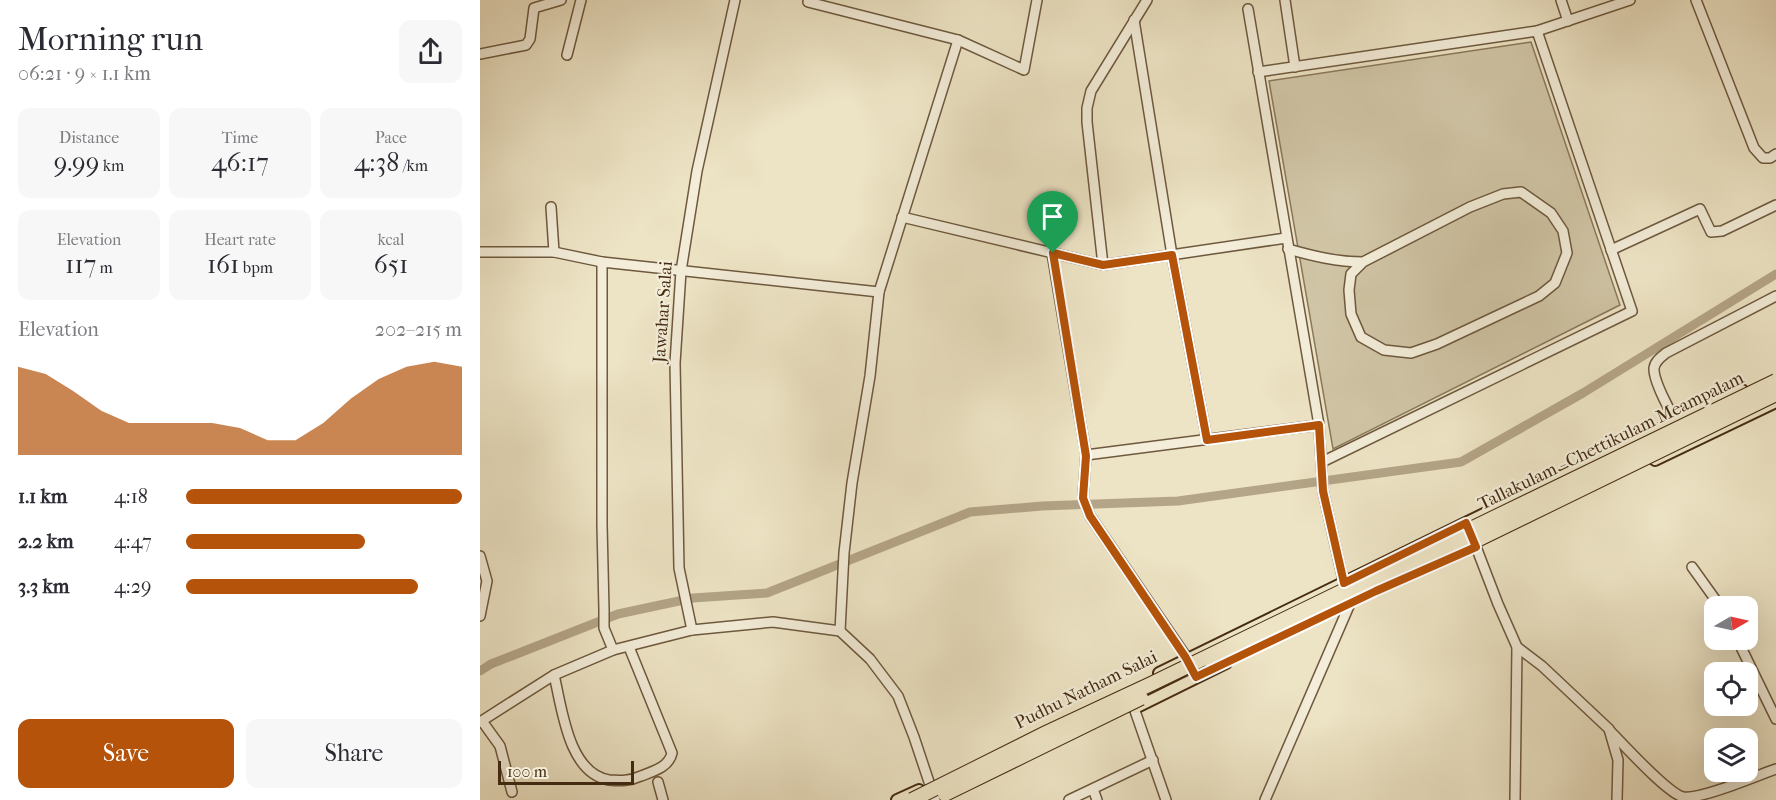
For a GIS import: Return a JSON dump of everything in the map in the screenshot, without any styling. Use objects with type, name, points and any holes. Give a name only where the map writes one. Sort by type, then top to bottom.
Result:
[{"type":"highway","name":"Tallakulam - Chettikulam Meampalam","points":[[912,800],[1047,732],[1776,381]]},
{"type":"highway","name":"Tallakulam - Chettikulam Meampalam","points":[[934,800],[1197,670],[1477,540],[1776,394]]},
{"type":"main road","name":"Pudhu Natham Salai","points":[[897,800],[1776,374]]},
{"type":"main road","name":"Pudhu Natham Salai","points":[[948,800],[1196,677],[1349,606],[1376,591],[1476,547],[1776,402]]},
{"type":"street","points":[[480,54],[526,45],[530,39],[534,8],[561,0]]},
{"type":"street","points":[[567,55],[581,0]]},
{"type":"street","name":"Jawahar Salai","points":[[692,630],[679,568],[675,363],[681,271],[697,171],[735,0]]},
{"type":"street","points":[[804,1],[958,40],[1024,70],[1037,0]]},
{"type":"street","points":[[1103,265],[1087,108],[1091,91],[1147,0]]},
{"type":"street","points":[[1285,0],[1296,67]]},
{"type":"street","points":[[1561,0],[1568,21]]},
{"type":"street","points":[[1258,72],[1537,31],[1630,0]]},
{"type":"street","points":[[1696,0],[1754,148],[1763,158],[1770,158],[1776,154]]},
{"type":"street","points":[[1248,9],[1319,425],[1323,491],[1349,606],[1264,800]]},
{"type":"street","points":[[1134,20],[1172,255],[1207,440]]},
{"type":"street","points":[[1322,462],[1632,310],[1537,31]]},
{"type":"street","points":[[840,631],[842,567],[852,483],[870,376],[879,292],[958,40]]},
{"type":"street","points":[[1288,249],[1318,258],[1363,262],[1470,207],[1503,194],[1521,192],[1551,213],[1563,231],[1566,253],[1555,283],[1539,296],[1437,344],[1411,353],[1384,350],[1361,337],[1351,314],[1349,290],[1351,274],[1363,262]]},
{"type":"street","points":[[1611,250],[1700,209],[1711,232],[1722,231],[1776,205]]},
{"type":"street","points":[[551,207],[554,252]]},
{"type":"street","points":[[902,217],[1103,265],[1286,238]]},
{"type":"street","points":[[480,252],[554,252],[602,262],[879,292]]},
{"type":"street","points":[[1053,253],[1086,456],[1084,499],[1090,516],[1186,658],[1196,677]]},
{"type":"street","points":[[602,262],[604,628],[613,650]]},
{"type":"street","points":[[1688,445],[1656,378],[1654,368],[1658,360],[1666,352],[1776,296]]},
{"type":"street","points":[[1086,456],[1319,425]]},
{"type":"street","points":[[1466,523],[1517,647],[1515,800]]},
{"type":"street","points":[[480,556],[487,581],[480,616]]},
{"type":"street","points":[[1692,567],[1713,596]]},
{"type":"street","points":[[512,792],[500,746],[481,722],[554,675],[613,650],[692,630],[773,622],[840,631],[870,659],[898,696],[931,784],[934,800]]},
{"type":"street","points":[[554,675],[562,711],[579,761],[589,772],[601,778],[622,782],[638,778],[666,766],[672,753],[629,647]]},
{"type":"street","points":[[1517,647],[1542,666],[1670,789],[1682,796],[1697,797],[1776,769]]},
{"type":"street","points":[[1742,650],[1776,719]]},
{"type":"street","points":[[1134,708],[1166,800]]},
{"type":"street","points":[[1609,729],[1618,760],[1617,800]]},
{"type":"street","points":[[1069,800],[1153,760]]},
{"type":"street","points":[[658,782],[663,800]]},
{"type":"street","points":[[1093,789],[1097,800]]},
{"type":"shaded area","points":[[1531,42],[1620,305],[1333,449],[1269,81]]},
{"type":"waterway","points":[[480,671],[491,664],[618,614],[693,598],[767,593],[970,512],[1042,506],[1178,501],[1461,462],[1583,393],[1776,274]]},
{"type":"route","points":[[1053,253],[1103,265],[1172,255],[1207,440],[1319,425],[1323,491],[1344,583],[1466,523],[1476,547],[1376,591],[1349,606],[1196,677],[1186,658],[1090,516],[1083,498],[1086,456],[1053,253]]}]
